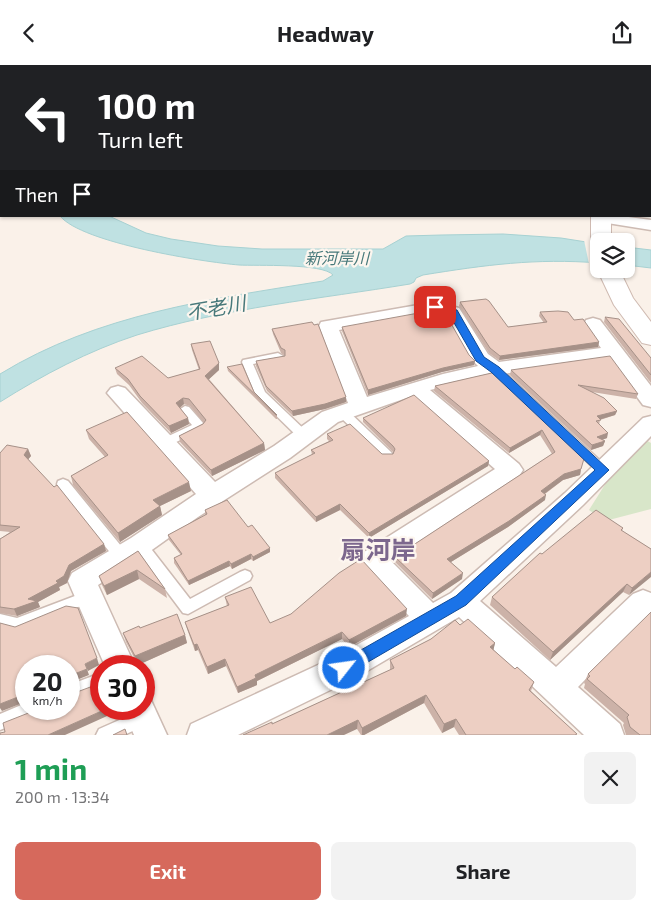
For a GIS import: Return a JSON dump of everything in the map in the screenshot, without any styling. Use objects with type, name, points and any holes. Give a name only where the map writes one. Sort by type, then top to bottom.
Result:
[{"type":"street","points":[[601,226],[651,225]]},
{"type":"street","points":[[612,278],[622,300],[651,338]]},
{"type":"street","points":[[352,410],[328,326],[435,307],[453,312],[480,359],[495,369]]},
{"type":"street","points":[[593,324],[651,400]]},
{"type":"street","points":[[115,655],[82,581],[304,436],[330,417],[415,387],[495,369],[615,352]]},
{"type":"street","points":[[415,387],[512,470],[373,560],[429,618]]},
{"type":"street","points":[[118,393],[212,495]]},
{"type":"street","points":[[203,735],[344,668],[461,601],[651,423]]},
{"type":"street","points":[[461,601],[608,735]]},
{"type":"street","points":[[556,688],[643,602],[651,608]]},
{"type":"lane","points":[[278,356],[247,362],[260,394],[304,436]]},
{"type":"lane","points":[[495,369],[603,470]]},
{"type":"lane","points":[[164,443],[199,426],[185,410]]},
{"type":"lane","points":[[352,410],[387,455]]},
{"type":"lane","points":[[63,484],[188,608],[245,576]]},
{"type":"lane","points":[[0,621],[17,625],[88,597]]},
{"type":"lane","points":[[0,722],[15,716]]},
{"type":"lane","points":[[105,735],[144,720]]},
{"type":"green space","points":[[644,439],[651,443],[651,509],[605,521],[589,510],[616,467]]},
{"type":"water","points":[[61,217],[111,217],[146,233],[171,239],[218,246],[262,249],[383,249],[406,236],[503,234],[561,238],[590,243],[590,263],[554,261],[468,268],[423,275],[416,278],[410,284],[272,305],[170,326],[119,341],[83,356],[49,373],[0,402],[0,374],[37,354],[76,337],[156,312],[239,295],[323,281],[333,275],[327,271],[303,267],[239,265],[172,255],[117,243],[92,235],[73,226]]},
{"type":"water","points":[[635,248],[651,250],[651,268],[635,266]]},
{"type":"pier","points":[[584,240],[590,241],[589,264]]},
{"type":"building","points":[[486,299],[508,327],[547,322],[540,312],[568,312],[574,320],[583,319],[599,342],[500,356],[490,348],[460,302]]},
{"type":"building","points":[[435,310],[445,313],[469,355],[475,361],[443,368],[368,390],[342,327]]},
{"type":"building","points":[[605,317],[619,319],[651,358],[651,375]]},
{"type":"building","points":[[312,322],[314,325],[318,324],[346,397],[325,404],[292,411],[266,386],[256,361],[285,356],[285,350],[281,348],[272,329]]},
{"type":"building","points":[[210,341],[219,363],[205,376],[264,443],[211,470],[179,436],[203,424],[206,420],[189,399],[183,398],[176,403],[188,418],[169,426],[140,396],[128,379],[115,368],[142,356],[168,378],[200,369],[191,344]]},
{"type":"building","points":[[610,356],[638,394],[578,385],[604,398],[617,411],[597,416],[601,420],[596,421],[608,433],[597,437],[605,441],[592,445],[511,370]]},
{"type":"building","points":[[242,364],[254,392],[277,415],[227,367]]},
{"type":"building","points":[[496,372],[585,455],[581,469],[564,474],[541,491],[546,495],[509,521],[447,559],[463,573],[433,593],[395,557],[555,452],[542,430],[510,448],[435,386]]},
{"type":"building","points":[[414,395],[489,461],[369,533],[340,504],[316,517],[275,473],[315,453],[311,450],[333,440],[327,434],[350,424],[382,454],[393,454],[395,449],[393,446],[363,418]]},
{"type":"building","points":[[127,412],[189,482],[153,500],[160,506],[118,533],[71,476],[108,455],[86,430]]},
{"type":"building","points":[[7,445],[28,449],[24,455],[54,487],[57,485],[104,544],[69,565],[64,576],[56,581],[58,583],[28,599],[37,601],[14,609],[0,607],[0,539],[20,527],[0,525],[0,453]]},
{"type":"building","points":[[227,500],[248,527],[252,525],[270,548],[253,557],[251,554],[231,564],[229,561],[188,581],[174,558],[182,554],[168,535],[207,514],[205,510]]},
{"type":"building","points":[[596,510],[623,528],[621,530],[651,549],[651,572],[632,588],[627,584],[553,652],[492,597],[540,553],[542,554]]},
{"type":"building","points":[[138,551],[165,589],[137,570],[104,586],[99,576]]},
{"type":"building","points":[[361,559],[407,609],[349,640],[342,632],[255,675],[256,678],[237,687],[225,659],[207,667],[197,644],[194,645],[185,622],[229,605],[225,597],[251,587],[270,623],[291,614],[339,573]]},
{"type":"building","points":[[66,606],[78,608],[96,655],[90,655],[90,662],[85,664],[87,669],[80,672],[80,655],[15,655],[15,698],[0,704],[0,623],[15,627]]},
{"type":"building","points":[[651,612],[651,735],[640,735],[630,727],[627,717],[629,715],[587,679],[590,676],[588,674]]},
{"type":"building","points":[[177,614],[185,635],[134,655],[123,633],[139,626],[140,628]]},
{"type":"building","points":[[468,619],[495,643],[490,647],[515,669],[517,667],[534,682],[529,690],[577,734],[466,735],[456,719],[444,724],[426,695],[362,728],[358,720],[327,735],[243,735],[272,722],[272,724],[394,668],[390,660],[431,639],[455,620],[460,625]]},
{"type":"building","points":[[90,687],[90,716],[48,735],[0,735],[0,733],[5,732],[3,723],[15,718],[15,720],[80,720],[80,691]]},
{"type":"building","points":[[125,729],[127,735],[113,735]]},
{"type":"district","name":"扇河岸","points":[[378,550]]},
{"type":"route","points":[[344,668],[461,601],[574,499],[603,470],[495,369],[480,359],[453,312],[435,307]]},
{"type":"water label","name":"新河岸川","points":[[337,258]]},
{"type":"water label","name":"不老川","points":[[216,308]]}]
